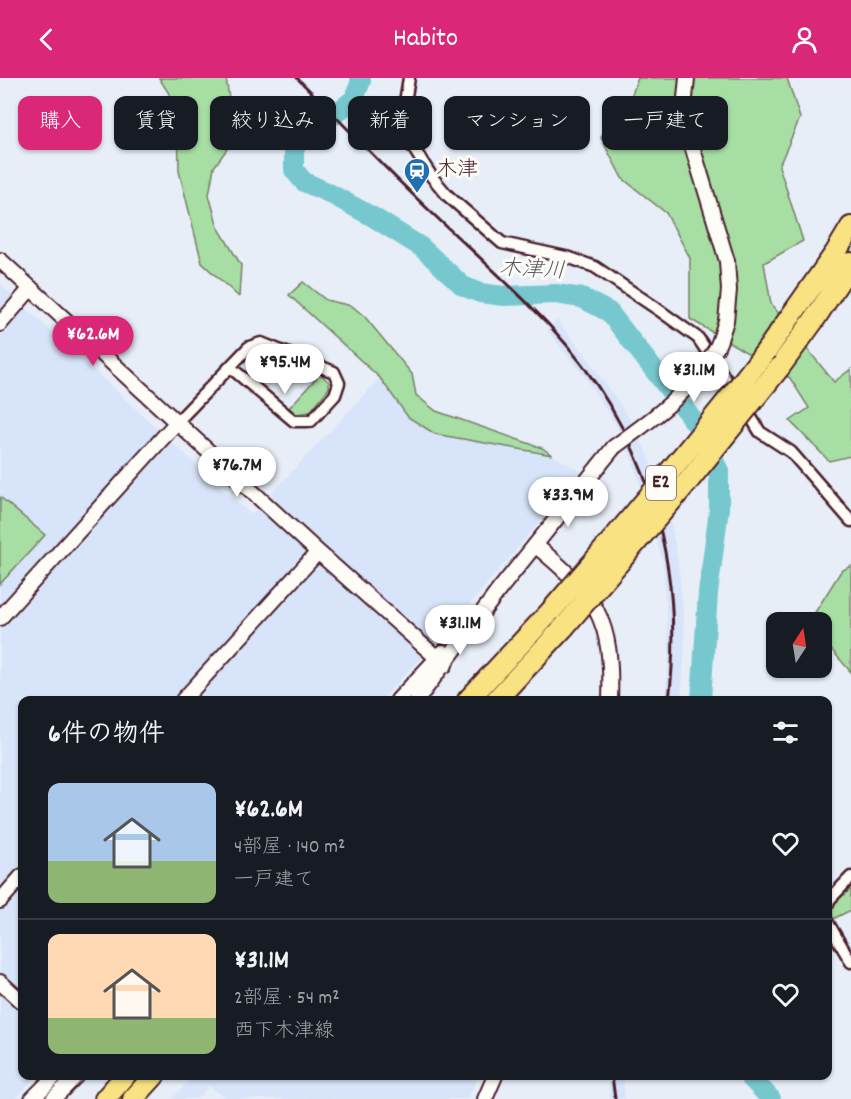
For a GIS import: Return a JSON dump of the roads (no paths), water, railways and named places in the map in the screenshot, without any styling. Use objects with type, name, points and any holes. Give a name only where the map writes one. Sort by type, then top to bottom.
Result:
[{"type":"highway","name":"E2","points":[[472,696],[551,611],[675,466],[767,350],[851,227]]},
{"type":"highway","name":"E2","points":[[500,696],[564,627],[690,479],[779,368],[851,263]]},
{"type":"highway","points":[[105,1099],[122,1080]]},
{"type":"highway","points":[[133,1099],[150,1080]]},
{"type":"street","points":[[409,78],[402,120],[405,135],[432,177],[448,196],[502,243],[570,258],[595,267],[698,338],[760,432],[791,452],[851,521]]},
{"type":"street","points":[[419,696],[441,661],[614,447],[665,408],[700,374],[718,346],[726,321],[729,290],[727,261],[688,136],[685,98],[687,78]]},
{"type":"street","points":[[0,260],[318,552],[441,661]]},
{"type":"street","points":[[0,324],[31,288]]},
{"type":"street","points":[[0,618],[177,422],[249,347],[261,343],[334,372],[339,383],[335,395],[311,421],[294,422],[230,367]]},
{"type":"street","points":[[535,545],[566,570],[595,605],[607,632],[611,663],[610,696]]},
{"type":"street","points":[[187,696],[318,552]]},
{"type":"street","points":[[402,696],[441,661]]},
{"type":"street","points":[[832,897],[851,877]]},
{"type":"street","points":[[0,901],[18,881]]},
{"type":"street","points":[[832,930],[851,962]]},
{"type":"street","points":[[0,982],[18,998]]},
{"type":"street","points":[[32,1099],[51,1080]]},
{"type":"street","points":[[53,1099],[72,1080]]},
{"type":"street","points":[[485,1099],[493,1080]]},
{"type":"waterway","name":"木津川","points":[[360,78],[354,99],[325,122],[300,137],[294,151],[294,170],[304,182],[373,217],[421,247],[463,286],[480,293],[504,296],[556,294],[582,298],[609,312],[696,424],[719,471],[719,509],[708,593],[701,696]]},
{"type":"waterway","name":"木津川","points":[[753,1080],[771,1099]]},
{"type":"railway","points":[[297,78],[414,196],[549,325],[583,365],[611,408],[634,452],[652,499],[664,547],[671,597],[673,648],[669,696]]},
{"type":"railway","points":[[613,1080],[615,1099]]},
{"type":"place","name":"木津","points":[[417,194]]}]
